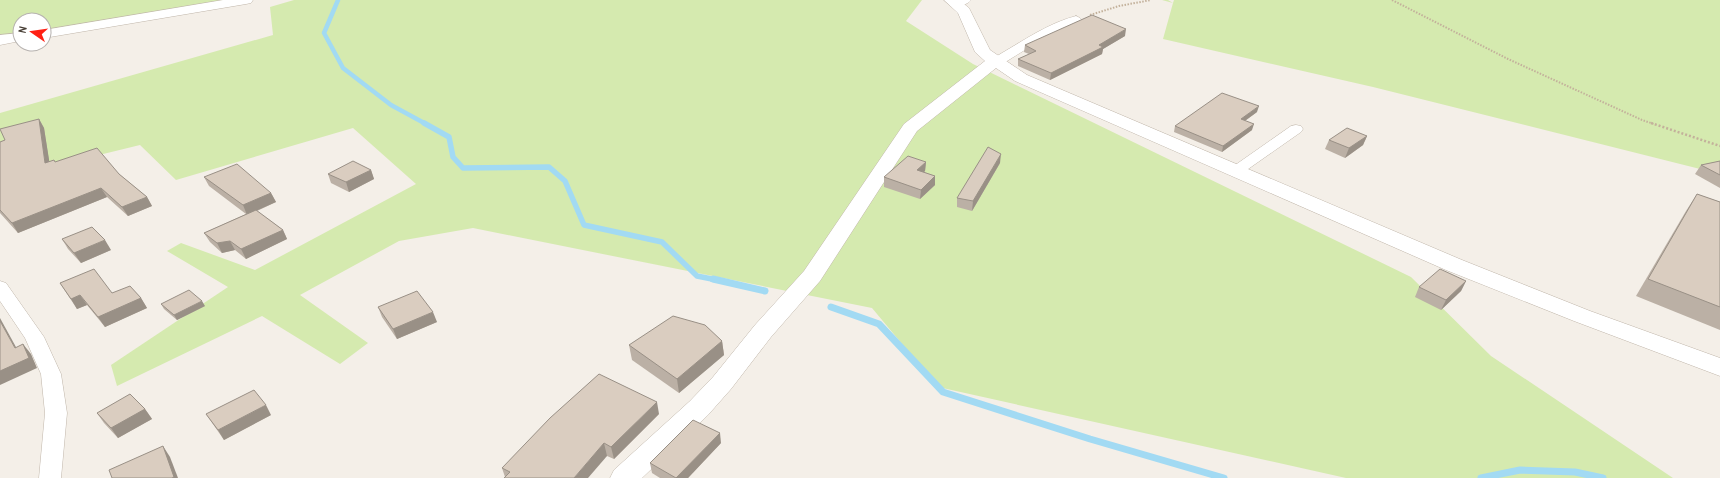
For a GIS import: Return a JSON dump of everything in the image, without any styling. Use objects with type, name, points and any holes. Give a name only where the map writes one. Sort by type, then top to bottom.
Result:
[{"type":"street","points":[[52,33],[246,0]]},
{"type":"street","points":[[957,1],[964,11],[983,52],[1021,78],[1461,268],[1582,316],[1720,367]]},
{"type":"street","points":[[624,478],[699,408],[722,383],[764,331],[812,276],[910,128],[995,61],[1008,57],[1018,48],[1056,27],[1076,20]]},
{"type":"street","points":[[0,40],[12,38]]},
{"type":"street","points":[[1236,170],[1296,129]]},
{"type":"street","points":[[0,287],[34,336],[51,374],[56,413],[50,478]]},
{"type":"path","points":[[1076,20],[1119,6],[1151,0]]},
{"type":"path","points":[[1392,0],[1508,59],[1642,120],[1720,146]]},
{"type":"green space","points":[[0,0],[231,0],[52,31],[52,12],[12,12],[12,36],[0,38]]},
{"type":"green space","points":[[294,0],[922,0],[906,21],[973,64],[1411,277],[1491,356],[1673,478],[1346,478],[938,387],[872,308],[473,228],[399,241],[300,295],[368,343],[340,364],[262,316],[117,386],[111,365],[228,287],[167,251],[181,243],[255,270],[416,184],[353,128],[176,180],[140,145],[50,167],[0,189],[0,113],[273,35],[270,7]]},
{"type":"green space","points":[[1174,0],[1720,0],[1720,174],[1373,87],[1163,39]]},
{"type":"building","points":[[1092,15],[1126,29],[1099,45],[1103,47],[1051,73],[1018,59],[1036,51],[1025,45]]},
{"type":"building","points":[[1222,93],[1259,106],[1241,119],[1254,124],[1223,146],[1175,126]]},
{"type":"building","points":[[39,119],[45,163],[54,160],[55,162],[97,148],[119,174],[147,197],[122,207],[101,188],[12,223],[0,210],[0,142],[5,140],[0,129]]},
{"type":"building","points":[[1347,128],[1367,136],[1349,148],[1329,140]]},
{"type":"building","points":[[988,147],[1001,154],[973,201],[957,198]]},
{"type":"building","points":[[908,156],[926,162],[917,170],[935,176],[921,190],[884,177]]},
{"type":"building","points":[[353,161],[371,170],[346,182],[328,174]]},
{"type":"building","points":[[1720,161],[1720,175],[1701,165]]},
{"type":"building","points":[[237,164],[271,193],[243,205],[204,177]]},
{"type":"building","points":[[1697,194],[1720,202],[1720,307],[1648,279]]},
{"type":"building","points":[[256,210],[283,230],[241,249],[230,241],[217,243],[204,233]]},
{"type":"building","points":[[92,227],[105,240],[74,253],[62,239]]},
{"type":"building","points":[[94,269],[112,293],[130,286],[141,298],[98,317],[80,295],[71,299],[60,283]]},
{"type":"building","points":[[1440,269],[1466,281],[1446,300],[1419,287]]},
{"type":"building","points":[[189,290],[202,301],[174,315],[161,304]]},
{"type":"building","points":[[417,291],[433,312],[393,329],[378,307]]},
{"type":"building","points":[[673,316],[705,325],[722,341],[677,379],[629,345]]},
{"type":"building","points":[[0,321],[15,348],[23,344],[29,358],[0,371]]},
{"type":"building","points":[[599,374],[657,402],[611,447],[604,443],[574,478],[504,478],[510,472],[502,468],[550,418]]},
{"type":"building","points":[[254,390],[266,405],[218,430],[206,414]]},
{"type":"building","points":[[130,394],[145,409],[111,428],[97,413]]},
{"type":"building","points":[[693,420],[720,433],[676,478],[650,463]]},
{"type":"building","points":[[163,446],[174,477],[112,478],[109,470]]},
{"type":"waterway","points":[[338,0],[324,33],[343,68],[391,105],[426,124]]},
{"type":"waterway","points":[[424,123],[449,137],[453,157],[463,168],[549,167],[565,181],[584,225],[662,242],[697,276],[717,280]]},
{"type":"waterway","points":[[713,279],[765,291]]},
{"type":"waterway","points":[[831,307],[879,324],[943,392],[1090,439],[1224,478]]},
{"type":"waterway","points":[[1481,478],[1520,470],[1575,472],[1603,478]]}]
